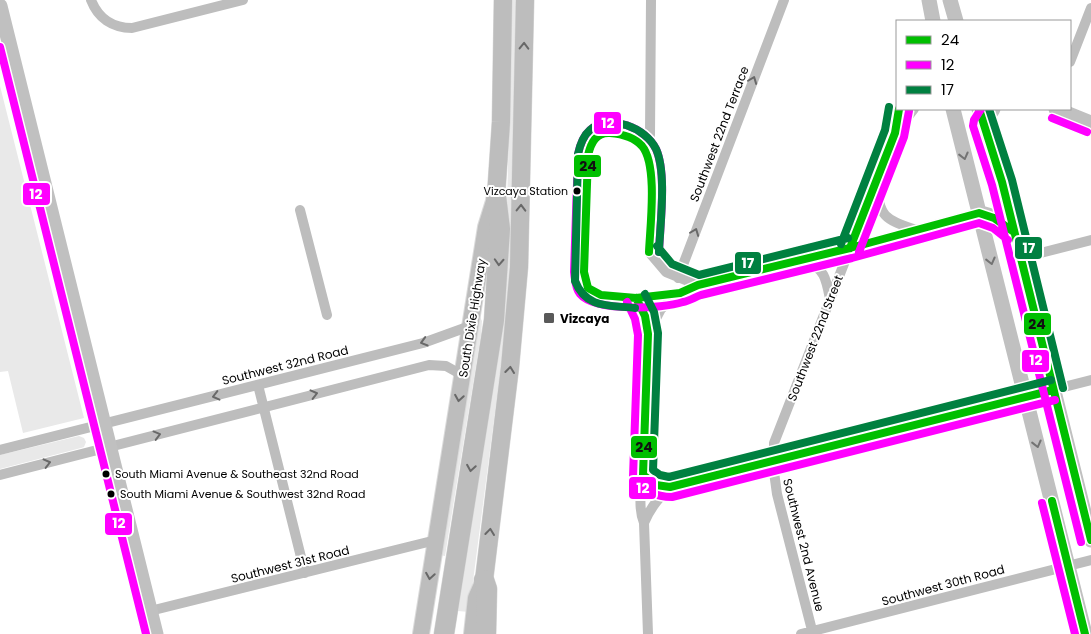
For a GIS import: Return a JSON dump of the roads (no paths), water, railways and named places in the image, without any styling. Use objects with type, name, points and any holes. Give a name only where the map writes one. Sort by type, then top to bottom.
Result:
[{"type":"highway","name":"South Dixie Highway","points":[[496,196],[501,122],[503,0]]},
{"type":"highway","points":[[486,634],[487,589],[484,580],[510,367],[519,267],[525,0]]},
{"type":"highway","points":[[445,626],[494,320],[500,229],[496,196]]},
{"type":"main road","points":[[950,0],[956,20]]},
{"type":"main road","points":[[956,20],[959,0]]},
{"type":"main road","points":[[0,6],[156,634]]},
{"type":"main road","points":[[953,110],[1085,634]]},
{"type":"main road","points":[[979,110],[1002,182],[1091,540]]},
{"type":"main road","points":[[983,124],[992,110]]},
{"type":"main road","points":[[1058,110],[1091,123]]},
{"type":"main road","name":"South Dixie Highway","points":[[421,634],[486,228],[496,196]]},
{"type":"main road","points":[[979,213],[999,219],[1014,232]]},
{"type":"main road","points":[[472,634],[476,598],[484,580]]},
{"type":"street","points":[[91,0],[99,15],[112,24],[123,28],[140,26],[244,0]]},
{"type":"street","points":[[650,135],[651,0]]},
{"type":"street","name":"Southwest 22nd Terrace","points":[[678,278],[784,0]]},
{"type":"street","points":[[1071,59],[1091,8]]},
{"type":"street","name":"Southwest 22nd Street","points":[[774,461],[774,443],[895,132],[899,110]]},
{"type":"street","name":"Southwest 22nd Street","points":[[895,132],[913,110]]},
{"type":"street","points":[[876,181],[878,202],[881,210],[898,224],[916,230]]},
{"type":"street","points":[[300,210],[327,315]]},
{"type":"street","points":[[648,334],[661,309],[680,293],[698,285],[850,248],[979,213]]},
{"type":"street","points":[[1021,258],[1091,240]]},
{"type":"street","points":[[649,252],[666,272],[698,285]]},
{"type":"street","points":[[804,259],[815,265],[824,275],[830,299]]},
{"type":"street","points":[[636,298],[646,316],[648,334],[641,491],[648,634]]},
{"type":"street","name":"Southwest 32nd Road","points":[[0,450],[423,343],[470,326]]},
{"type":"street","points":[[0,475],[429,365],[446,366],[462,375]]},
{"type":"street","points":[[643,475],[656,485],[670,487],[1091,380]]},
{"type":"street","points":[[258,385],[305,573]]},
{"type":"street","name":"Southwest 2nd Avenue","points":[[774,461],[781,514],[813,633]]},
{"type":"street","points":[[644,523],[649,510],[670,487]]},
{"type":"street","name":"Southwest 31st Road","points":[[150,611],[436,540]]},
{"type":"street","name":"Southwest 30th Road","points":[[801,634],[813,633],[1091,560]]},
{"type":"place","name":"Vizcaya Station","points":[[577,191]]},
{"type":"place","name":"Vizcaya","points":[[549,318]]},
{"type":"place","name":"South Miami Avenue & Southeast 32nd Road","points":[[106,474]]},
{"type":"place","name":"South Miami Avenue & Southwest 32nd Road","points":[[111,494]]}]
